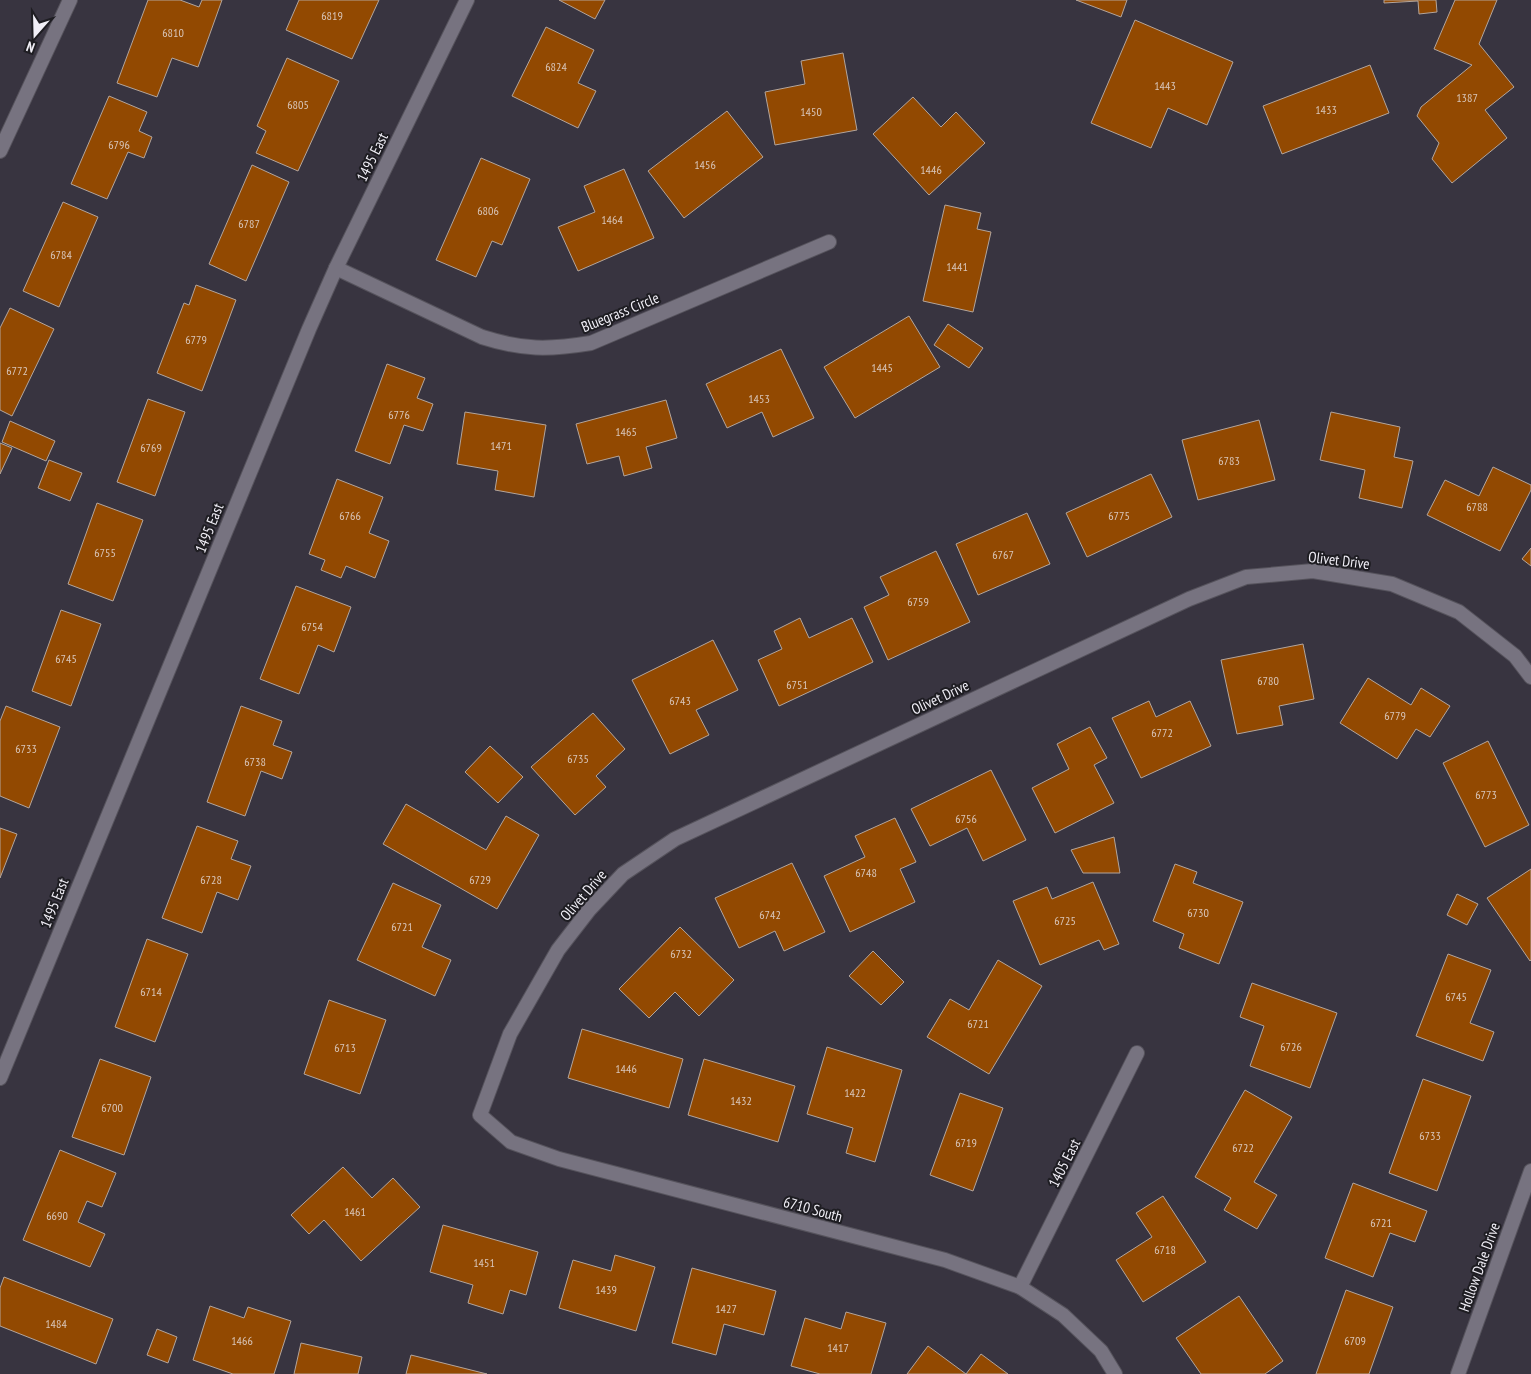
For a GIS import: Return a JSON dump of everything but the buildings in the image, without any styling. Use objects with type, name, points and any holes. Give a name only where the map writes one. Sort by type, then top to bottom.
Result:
[{"type":"street","points":[[0,151],[70,0]]},
{"type":"street","name":"1495 East","points":[[0,1078],[309,329],[336,268],[467,0]]},
{"type":"street","name":"Bluegrass Circle","points":[[336,268],[482,337],[507,345],[533,348],[561,348],[591,343],[829,242]]},
{"type":"street","name":"Olivet Drive","points":[[480,1115],[510,1034],[558,950],[589,910],[623,874],[675,839],[1189,599],[1246,577],[1313,571],[1392,584],[1459,612],[1515,656],[1531,677]]},
{"type":"street","name":"1405 East","points":[[1020,1287],[1137,1053]]},
{"type":"street","name":"6710 South","points":[[480,1115],[511,1142],[559,1159],[945,1260],[1020,1287],[1063,1315],[1101,1352],[1115,1374]]},
{"type":"street","name":"Hollow Dale Drive","points":[[1458,1374],[1531,1171]]}]
